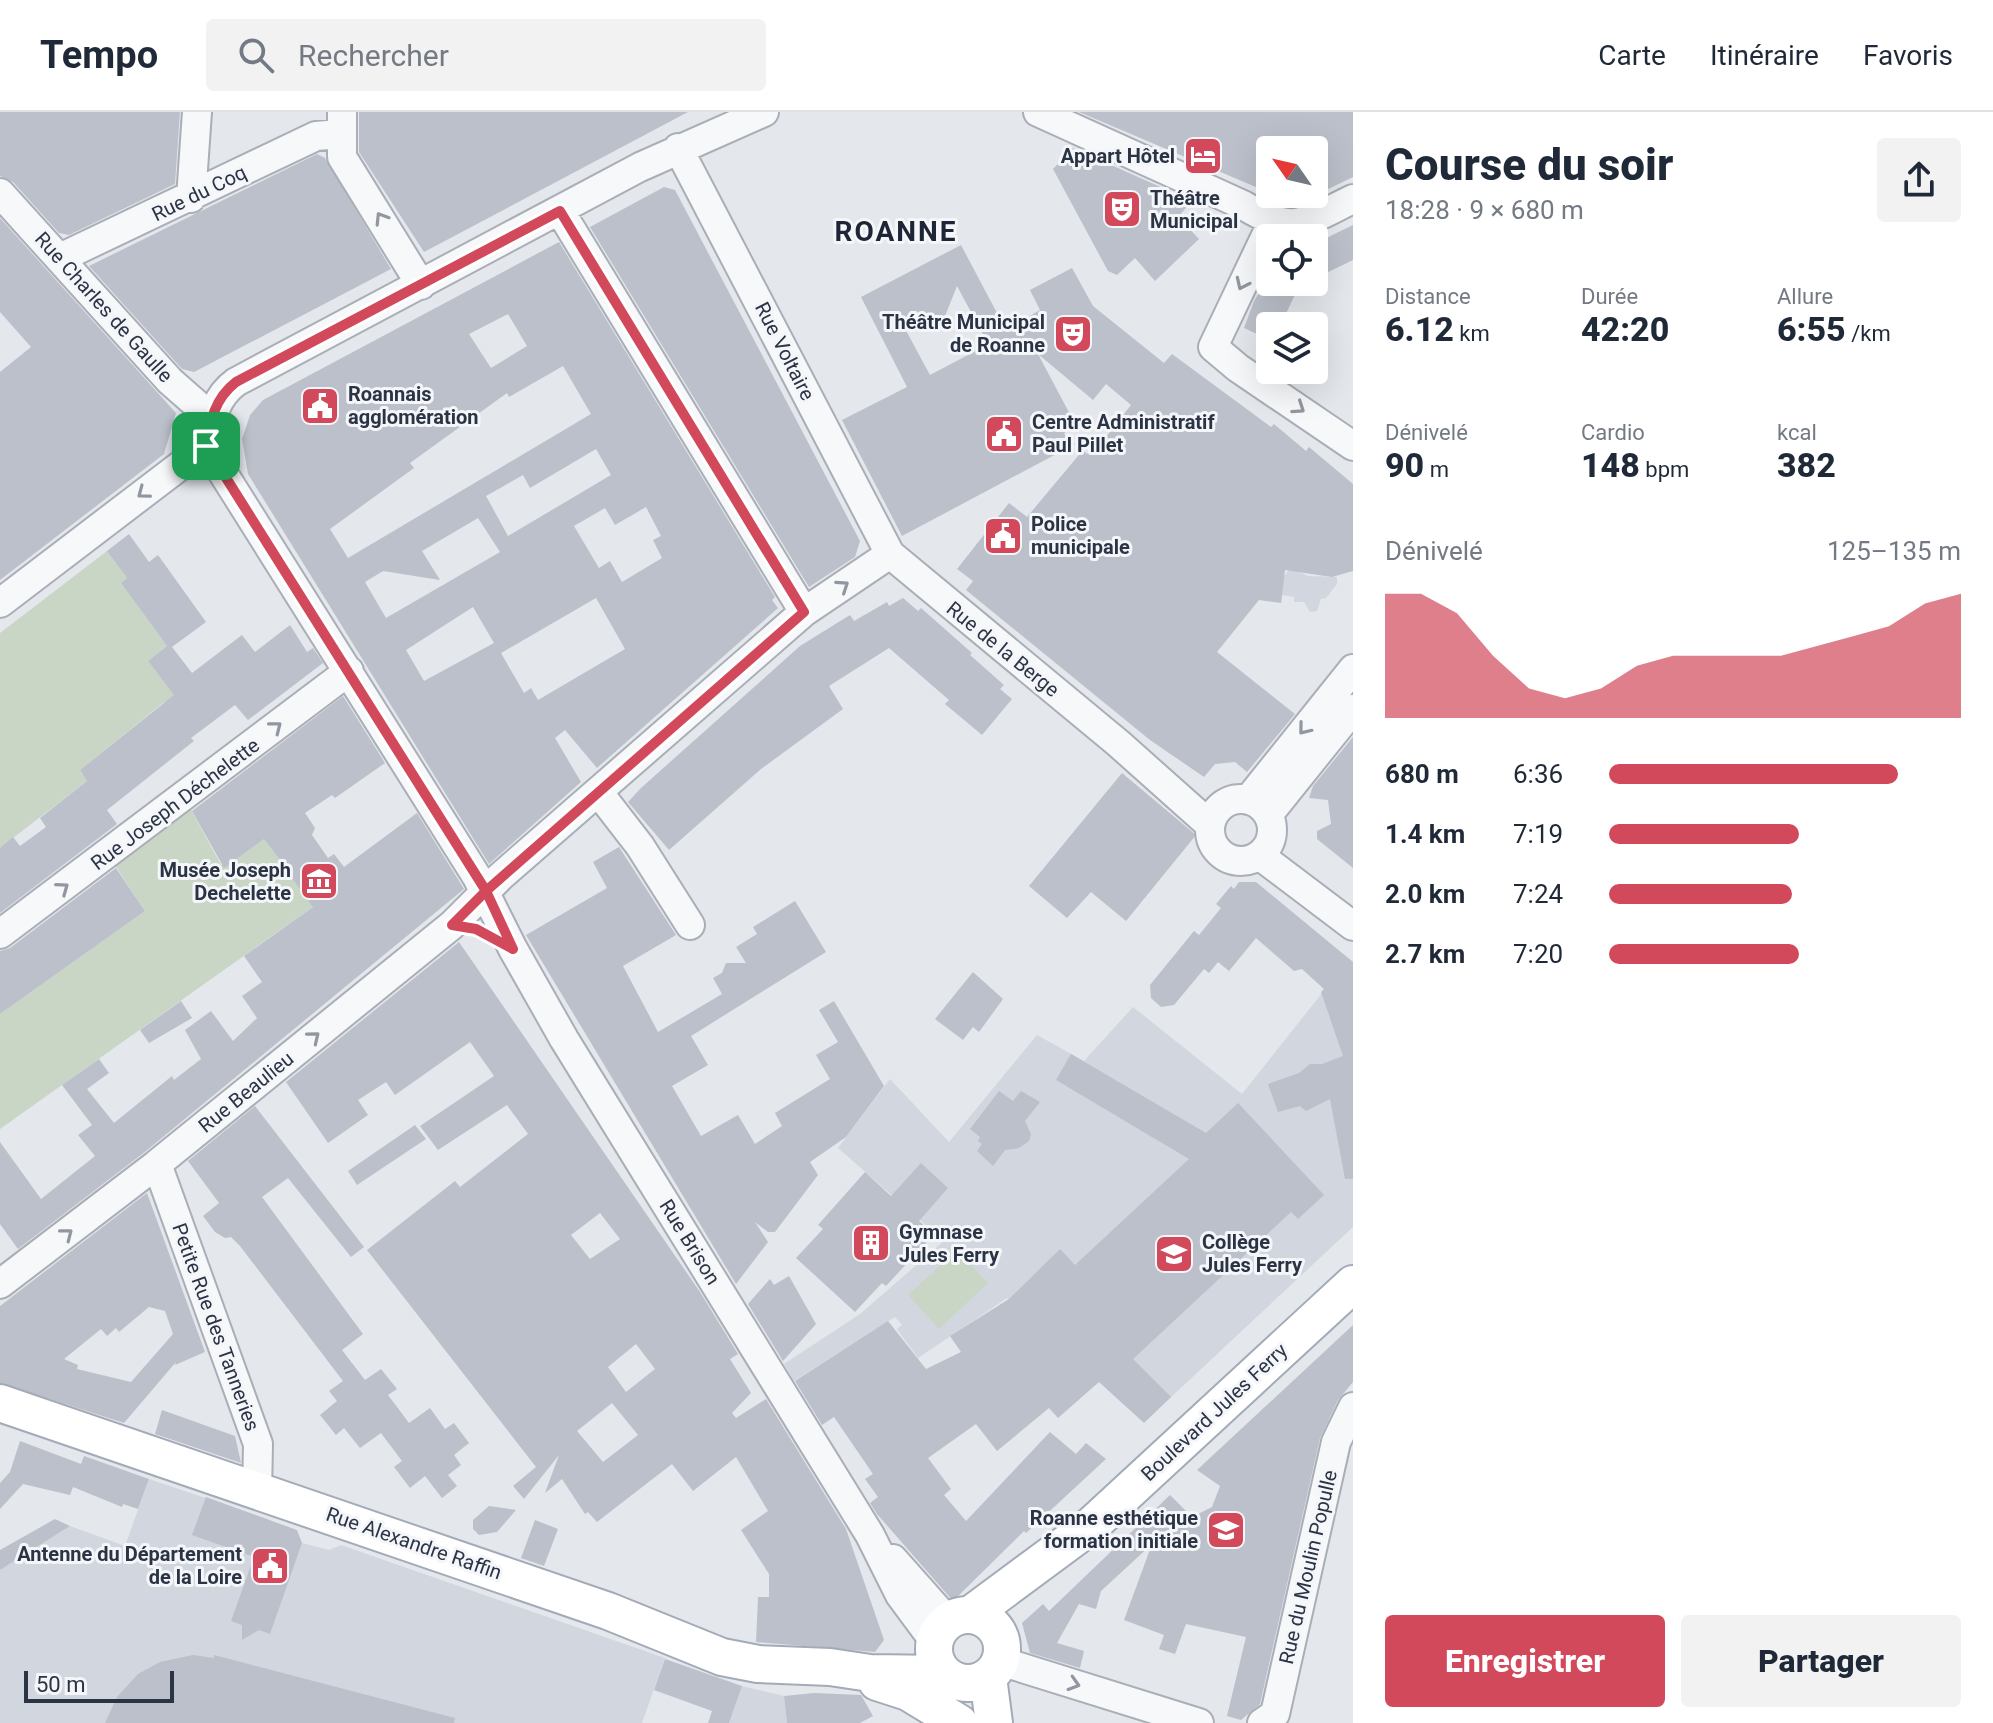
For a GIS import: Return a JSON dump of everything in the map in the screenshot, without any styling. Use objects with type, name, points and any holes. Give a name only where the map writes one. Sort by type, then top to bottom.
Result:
[{"type":"main road","name":"Boulevard Jules Ferry","points":[[964,1650],[1033,1585],[1073,1540],[1353,1284]]},
{"type":"main road","name":"Rue Alexandre Raffin","points":[[0,1403],[608,1611],[722,1657],[758,1664],[830,1667],[870,1673],[964,1650]]},
{"type":"main road","points":[[964,1650],[994,1723]]},
{"type":"main road","name":"Rue Brison","points":[[964,1650],[982,1723]]},
{"type":"main road","points":[[830,1667],[908,1692],[959,1723]]},
{"type":"street","points":[[191,198],[197,112]]},
{"type":"street","points":[[0,603],[206,446],[211,417],[224,391],[236,382],[678,148],[735,112]]},
{"type":"street","points":[[678,148],[764,112]]},
{"type":"street","points":[[1038,112],[1243,205],[1272,223],[1305,222],[1353,199]]},
{"type":"street","points":[[341,123],[342,157],[421,285]]},
{"type":"street","name":"Rue du Coq","points":[[60,258],[191,198],[341,123]]},
{"type":"street","name":"Rue Voltaire","points":[[678,148],[890,554]]},
{"type":"street","name":"Rue Charles de Gaulle","points":[[0,193],[170,381],[211,417]]},
{"type":"street","points":[[560,211],[804,612]]},
{"type":"street","points":[[1272,223],[1213,347],[1238,368],[1353,446]]},
{"type":"street","name":"Rue Brison","points":[[206,446],[486,891],[513,949],[564,1039],[870,1535],[964,1650]]},
{"type":"street","name":"Rue Beaulieu","points":[[1,1280],[157,1164],[452,925],[486,891],[804,612],[890,554]]},
{"type":"street","name":"Rue de la Berge","points":[[890,554],[1118,743],[1246,823],[1350,924]]},
{"type":"street","points":[[1246,823],[1353,669]]},
{"type":"street","name":"Rue Joseph Déchelette","points":[[0,934],[349,671]]},
{"type":"street","points":[[1246,823],[1353,709]]},
{"type":"street","points":[[599,793],[640,846],[690,925]]},
{"type":"street","name":"Rue de la Berge","points":[[1220,859],[1214,845],[1246,823]]},
{"type":"street","points":[[452,925],[476,929],[513,949]]},
{"type":"street","name":"Petite Rue des Tanneries","points":[[157,1164],[258,1444],[257,1493]]},
{"type":"street","name":"Rue du Moulin Populle","points":[[1262,1723],[1275,1714],[1336,1442],[1353,1407]]},
{"type":"street","points":[[964,1650],[1199,1723]]},
{"type":"shaded area","points":[[1286,566],[1308,576],[1337,577],[1337,584],[1326,598],[1321,599],[1317,611],[1310,612],[1304,602],[1294,602],[1294,597],[1282,595],[1281,603],[1271,593],[1289,570]]},
{"type":"shaded area","points":[[1349,959],[1353,962],[1353,1227],[1154,1413],[1127,1407],[1007,1298],[918,1358],[897,1329],[902,1325],[895,1317],[794,1381],[784,1364],[860,1314],[944,1241],[838,1148],[890,1079],[949,1142],[1037,1035],[1084,1061],[1133,1007],[1242,1094]]},
{"type":"shaded area","points":[[149,1479],[268,1519],[292,1570],[302,1543],[329,1550],[341,1545],[665,1658],[642,1723],[0,1723],[0,1570],[70,1526],[125,1546]]},
{"type":"shaded area","points":[[742,1686],[784,1696],[787,1723],[729,1723]]},
{"type":"green space","points":[[107,551],[127,578],[121,583],[167,646],[148,661],[179,701],[163,703],[80,770],[87,781],[0,848],[0,633]]},
{"type":"green space","points":[[189,806],[221,865],[228,865],[264,839],[280,860],[278,869],[285,878],[292,878],[314,906],[0,1129],[0,1014],[145,911],[113,862]]},
{"type":"green space","points":[[957,1250],[988,1283],[939,1329],[908,1295]]},
{"type":"building","points":[[0,112],[180,112],[175,184],[69,235],[59,233],[13,182],[0,176]]},
{"type":"building","points":[[359,112],[688,112],[424,252],[359,152]]},
{"type":"building","points":[[1079,112],[1353,112],[1353,177],[1328,189],[1328,136],[1256,136],[1256,187]]},
{"type":"building","points":[[1073,148],[1192,201],[1178,217],[1199,239],[1155,281],[1135,258],[1117,275],[1108,271],[1053,169]]},
{"type":"building","points":[[317,154],[325,158],[391,269],[194,372],[182,369],[89,266]]},
{"type":"building","points":[[664,187],[675,190],[860,541],[855,557],[809,587],[590,227]]},
{"type":"building","points":[[0,218],[176,413],[164,454],[0,580],[0,372],[31,347],[0,312]]},
{"type":"building","points":[[1353,225],[1353,260],[1328,272],[1328,237]]},
{"type":"building","points":[[559,242],[775,597],[772,600],[778,608],[597,768],[565,730],[555,738],[581,782],[489,864],[248,474],[242,439],[250,415],[263,400]],"holes":[[[508,314],[527,346],[491,368],[469,334]],[[563,366],[591,414],[348,558],[330,529],[414,468],[410,463],[507,393],[509,397]],[[596,449],[611,475],[508,536],[486,496],[523,475],[530,488]],[[646,507],[661,536],[653,540],[662,558],[622,582],[610,561],[599,568],[574,526],[605,508],[615,525]],[[478,518],[500,552],[386,618],[365,582],[383,571],[440,580],[422,551]],[[596,598],[625,649],[538,700],[531,688],[524,693],[501,653]],[[473,607],[494,643],[424,681],[406,650]]]},
{"type":"building","points":[[961,245],[1006,330],[1040,310],[1030,290],[1072,268],[1093,306],[1164,363],[1172,354],[1271,427],[1274,424],[1306,451],[1309,447],[1353,484],[1353,571],[1332,577],[1285,570],[1281,603],[1259,600],[1217,652],[1295,714],[1247,772],[1235,762],[1215,764],[1204,777],[1150,740],[966,590],[973,581],[957,569],[1009,503],[1027,517],[1083,450],[1087,454],[1103,435],[1106,437],[1131,405],[1106,384],[1093,400],[1038,354],[1073,420],[1064,434],[1075,444],[902,536],[842,420],[907,387],[861,297]],"holes":[[[957,286],[986,340],[982,342],[985,346],[930,375],[903,325],[931,322],[945,316]]]},
{"type":"building","points":[[1257,296],[1294,296],[1287,312],[1256,312],[1256,334],[1244,328]]},
{"type":"building","points":[[129,534],[149,562],[158,555],[206,622],[172,647],[192,673],[242,635],[255,652],[290,625],[307,652],[313,648],[323,663],[248,720],[235,705],[191,738],[194,741],[107,810],[117,824],[0,913],[0,848],[13,837],[20,846],[46,827],[40,818],[87,781],[80,770],[174,695],[148,661],[167,646],[121,583],[127,578],[107,551]]},
{"type":"building","points":[[903,598],[918,611],[921,608],[1004,685],[1000,689],[1012,699],[982,735],[945,704],[949,700],[889,648],[829,686],[843,709],[761,769],[669,850],[628,802],[641,788],[800,646],[850,615],[854,621],[887,602],[889,606]]},
{"type":"building","points":[[343,696],[385,763],[335,798],[332,795],[305,813],[315,828],[312,835],[328,858],[334,854],[344,867],[417,813],[464,889],[146,1151],[18,1249],[0,1224],[0,1142],[41,1199],[95,1156],[78,1135],[92,1125],[62,1085],[99,1059],[109,1073],[87,1089],[114,1123],[172,1076],[174,1080],[201,1059],[185,1030],[211,1011],[233,1041],[257,1018],[242,996],[262,982],[244,956],[313,907],[292,878],[285,878],[278,868],[280,860],[264,839],[224,868],[192,811]]},
{"type":"building","points":[[1353,737],[1353,868],[1317,839],[1317,831],[1331,824],[1328,800],[1309,798],[1313,786]]},
{"type":"building","points":[[1122,773],[1196,835],[1126,921],[1091,892],[1067,918],[1029,886]]},
{"type":"building","points":[[619,847],[676,935],[623,966],[658,1032],[722,994],[713,978],[722,973],[726,963],[746,963],[736,947],[757,934],[753,927],[795,901],[826,952],[691,1036],[708,1065],[672,1086],[701,1136],[738,1115],[755,1144],[782,1126],[775,1113],[830,1079],[816,1055],[838,1042],[819,1010],[834,1001],[884,1086],[846,1137],[810,1162],[818,1175],[775,1232],[768,1232],[755,1222],[768,1242],[736,1284],[526,935],[607,888],[593,862]]},
{"type":"building","points":[[116,868],[145,911],[0,1014],[0,951],[10,948]]},
{"type":"building","points":[[1239,882],[1256,882],[1353,962],[1353,1179],[1345,1179],[1330,1099],[1306,1111],[1300,1106],[1278,1112],[1268,1084],[1299,1073],[1310,1064],[1322,1064],[1343,1056],[1321,992],[1324,989],[1302,969],[1294,971],[1256,938],[1229,971],[1218,962],[1209,973],[1204,969],[1174,1005],[1161,1007],[1151,998],[1150,985],[1194,931],[1199,935],[1221,908],[1216,904],[1231,886],[1234,889]]},
{"type":"building","points":[[459,942],[700,1292],[738,1354],[730,1359],[751,1393],[732,1413],[736,1418],[766,1399],[846,1529],[884,1640],[875,1652],[756,1642],[758,1597],[769,1597],[769,1574],[741,1530],[768,1511],[736,1457],[693,1491],[672,1464],[597,1522],[588,1512],[585,1514],[562,1479],[545,1493],[559,1455],[524,1499],[513,1486],[536,1467],[367,1250],[455,1181],[460,1187],[528,1134],[507,1105],[438,1150],[420,1126],[494,1076],[470,1042],[395,1095],[386,1082],[358,1100],[368,1115],[328,1143],[286,1082]],"holes":[[[600,1213],[620,1239],[590,1259],[571,1235]],[[636,1344],[655,1369],[626,1392],[608,1367]],[[612,1403],[638,1435],[603,1462],[577,1431]]]},
{"type":"building","points":[[973,972],[1003,999],[979,1032],[973,1027],[963,1040],[935,1019]]},
{"type":"building","points":[[181,1001],[192,1018],[149,1043],[140,1030]]},
{"type":"building","points":[[1071,1054],[1206,1133],[1238,1103],[1324,1195],[1298,1219],[1291,1212],[1133,1359],[1171,1397],[1144,1423],[1099,1382],[1058,1418],[1049,1408],[997,1451],[976,1424],[928,1458],[951,1489],[944,1495],[966,1521],[1050,1432],[1076,1454],[1086,1443],[1106,1459],[1026,1533],[1024,1531],[953,1601],[877,1514],[870,1503],[878,1497],[865,1479],[873,1474],[834,1417],[822,1425],[795,1381],[888,1321],[926,1369],[961,1352],[950,1336],[1009,1299],[1060,1249],[1075,1265],[1189,1159],[1056,1080]]},
{"type":"building","points":[[999,1091],[1013,1101],[1021,1091],[1040,1102],[1025,1121],[1031,1134],[1029,1141],[1019,1148],[1005,1150],[993,1166],[977,1151],[982,1144],[978,1141],[980,1137],[970,1129]]},
{"type":"building","points":[[255,1106],[364,1247],[351,1257],[288,1178],[262,1197],[363,1334],[342,1350],[365,1380],[381,1369],[397,1389],[388,1395],[409,1423],[430,1408],[445,1429],[454,1423],[469,1443],[454,1455],[461,1465],[448,1475],[457,1486],[442,1498],[425,1476],[410,1488],[394,1467],[402,1461],[381,1433],[360,1448],[344,1428],[336,1435],[320,1415],[337,1401],[329,1391],[343,1381],[240,1246],[231,1237],[225,1238],[215,1232],[203,1216],[219,1203],[188,1161]]},
{"type":"building","points":[[415,1125],[426,1139],[357,1185],[348,1171]]},
{"type":"building","name":"Gymnase Jules Ferry","points":[[921,1163],[948,1188],[919,1221],[934,1234],[886,1286],[882,1283],[855,1312],[796,1258],[823,1229],[818,1225],[865,1172],[891,1196]]},
{"type":"building","points":[[147,1193],[205,1352],[175,1365],[176,1362],[124,1423],[0,1383],[0,1306]],"holes":[[[149,1307],[165,1311],[173,1334],[131,1382],[77,1369],[78,1365],[64,1359],[101,1329],[107,1336],[116,1328],[119,1332]]]},
{"type":"building","points":[[789,1276],[816,1324],[783,1361],[748,1304],[770,1279],[774,1285]]},
{"type":"building","points":[[1353,1325],[1353,1382],[1338,1400],[1320,1438],[1260,1704],[1241,1720],[1227,1716],[1246,1637],[1186,1624],[1175,1654],[1159,1649],[1164,1635],[1124,1620],[1152,1544],[1101,1591],[1096,1609],[1079,1604],[1057,1643],[1084,1651],[1080,1668],[1030,1653],[1022,1623],[1043,1604],[1049,1611],[1170,1495],[1192,1517],[1212,1507],[1220,1486],[1197,1470]]},
{"type":"building","points":[[162,1410],[235,1436],[241,1463],[155,1434]]},
{"type":"building","points":[[20,1441],[81,1464],[84,1456],[149,1479],[138,1509],[123,1504],[122,1507],[73,1487],[70,1495],[23,1484],[0,1509],[0,1483],[10,1472]]},
{"type":"building","name":"Antenne du Département de la Loire","points":[[206,1497],[297,1530],[302,1543],[270,1634],[259,1630],[242,1640],[242,1625],[231,1621],[254,1557],[192,1535]]},
{"type":"building","points":[[489,1506],[516,1510],[497,1532],[479,1535],[473,1529],[473,1520]]},
{"type":"building","points":[[55,1519],[70,1526],[0,1570],[0,1550]]},
{"type":"building","points":[[535,1520],[558,1529],[544,1566],[521,1558]]},
{"type":"building","points":[[193,1655],[214,1658],[214,1655],[455,1718],[454,1723],[105,1723],[117,1697],[138,1674],[160,1662]]},
{"type":"building","points":[[665,1659],[742,1686],[729,1723],[708,1723],[712,1711],[654,1690]]},
{"type":"building","points":[[814,1693],[861,1695],[873,1716],[860,1723],[787,1723],[784,1696]]},
{"type":"place","name":"Appart Hôtel","points":[[1203,156]]},
{"type":"place","name":"Théâtre Municipal","points":[[1122,209]]},
{"type":"place","name":"Théâtre Municipal de Roanne","points":[[1073,334]]},
{"type":"place","name":"Roannais agglomération","points":[[320,406]]},
{"type":"place","name":"Centre Administratif Paul Pillet","points":[[1004,434]]},
{"type":"place","name":"Police municipale","points":[[1003,536]]},
{"type":"place","name":"Musée Joseph Dechelette","points":[[319,881]]},
{"type":"place","name":"Gymnase Jules Ferry","points":[[871,1243]]},
{"type":"place","name":"Collège Jules Ferry","points":[[1174,1254]]},
{"type":"place","name":"Roanne esthétique formation initiale","points":[[1226,1530]]},
{"type":"place","name":"Antenne du Département de la Loire","points":[[270,1566]]},
{"type":"district","name":"ROANNE","points":[[896,231]]},
{"type":"route","points":[[206,446],[211,417],[224,391],[236,382],[560,211],[804,612],[486,891],[513,949],[476,929],[452,925],[486,891],[206,446]]}]
